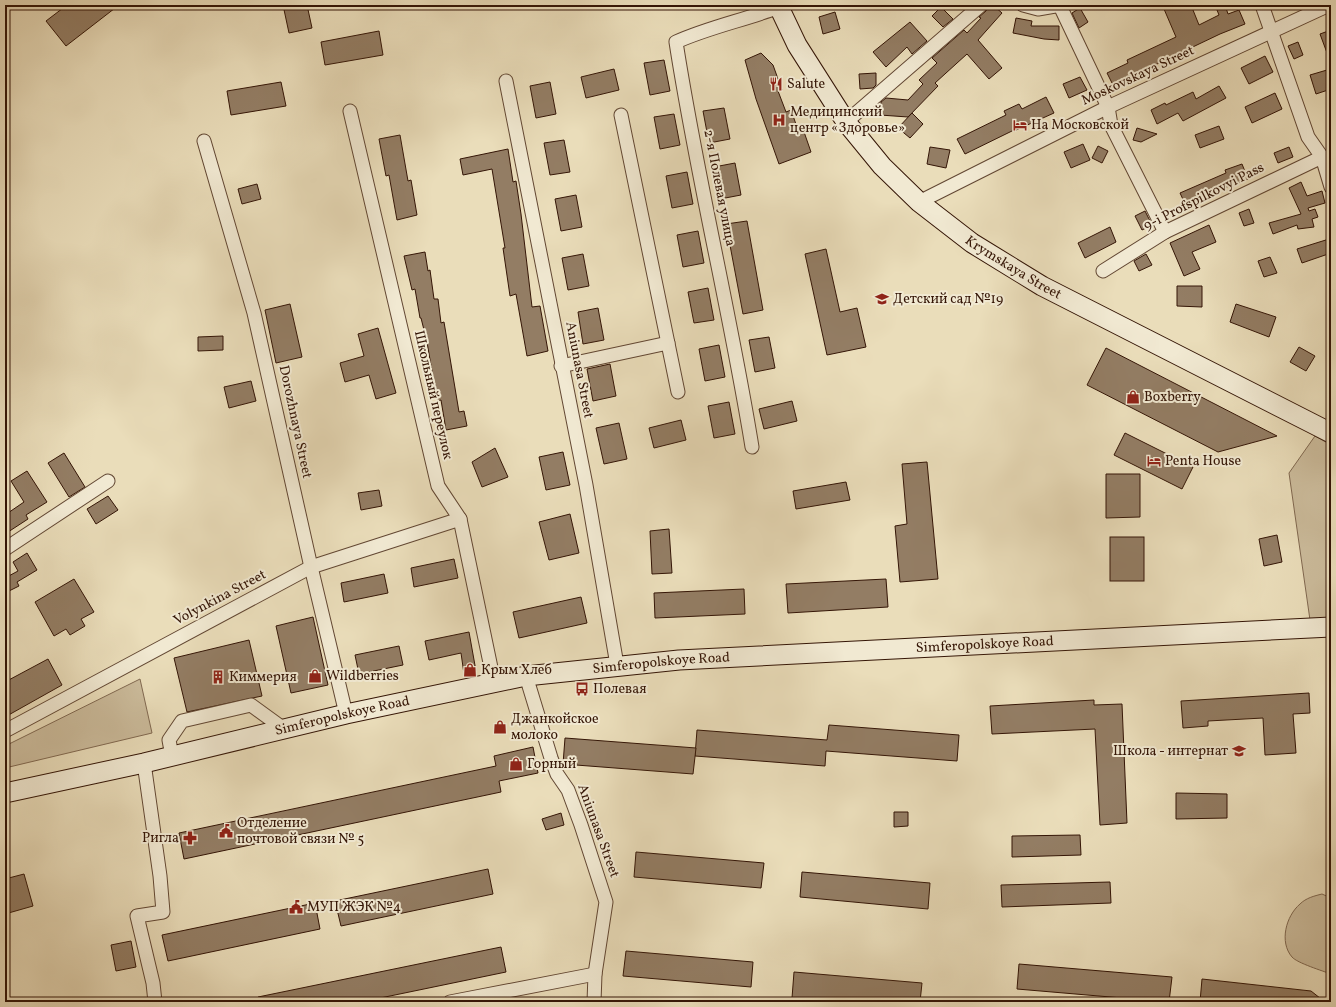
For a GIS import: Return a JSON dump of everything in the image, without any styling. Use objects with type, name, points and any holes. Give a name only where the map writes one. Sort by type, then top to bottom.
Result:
[{"type":"main road","name":"Krymskaya Street","points":[[778,6],[797,45],[846,122],[882,166],[919,202],[972,243],[1042,286],[1331,433]]},
{"type":"main road","name":"Simferopolskoye Road","points":[[5,793],[144,763],[346,714],[526,676],[617,665],[680,660],[1331,627]]},
{"type":"street","points":[[846,122],[981,5]]},
{"type":"street","points":[[1023,5],[1038,9],[1060,5],[1108,107],[1110,125],[1165,232]]},
{"type":"street","points":[[1262,5],[1308,138],[1322,157],[1331,187]]},
{"type":"street","name":"Moskovskaya Street","points":[[919,202],[1108,107],[1329,5]]},
{"type":"street","name":"2-я Полевая улица","points":[[752,446],[732,330],[685,101],[676,42],[697,33],[750,18],[778,6]]},
{"type":"street","name":"Aniunasa Street","points":[[506,81],[561,366],[586,486],[617,665]]},
{"type":"street","name":"Школьный переулок","points":[[350,111],[438,486],[460,519],[494,682]]},
{"type":"street","points":[[621,115],[678,392]]},
{"type":"street","name":"Dorozhnaya Street","points":[[204,140],[254,313],[311,567],[346,714]]},
{"type":"street","name":"9-i Profspilkovyi Pass","points":[[1103,271],[1165,232],[1322,157]]},
{"type":"street","points":[[561,366],[668,343]]},
{"type":"street","points":[[5,550],[108,481]]},
{"type":"street","name":"Volynkina Street","points":[[5,731],[311,567],[460,519]]},
{"type":"street","name":"Aniunasa Street","points":[[526,676],[551,758],[557,774],[568,790],[606,902],[595,974],[594,1002]]},
{"type":"street","points":[[172,756],[169,740],[182,721],[251,705],[284,729]]},
{"type":"street","points":[[144,763],[160,876],[163,912],[137,916],[153,983],[155,1002]]},
{"type":"street","points":[[450,1002],[595,974]]},
{"type":"shaded area","points":[[1315,436],[1331,445],[1331,619],[1310,620],[1289,473]]},
{"type":"shaded area","points":[[140,679],[152,733],[5,768],[5,746]]},
{"type":"shaded area","points":[[1322,894],[1331,898],[1331,974],[1304,964],[1292,957],[1288,951],[1285,937],[1288,922],[1295,909],[1305,900]]},
{"type":"building","points":[[67,5],[119,5],[66,46],[46,21]]},
{"type":"building","points":[[283,5],[307,5],[312,28],[289,33]]},
{"type":"building","points":[[989,5],[993,5],[1002,13],[978,40],[1002,68],[989,79],[967,54],[935,83],[938,86],[908,117],[880,115],[881,102],[886,98],[908,100],[923,84],[919,80],[937,63],[932,58],[964,30],[967,33],[981,18],[979,17],[986,11]]},
{"type":"building","points":[[1174,5],[1191,5],[1199,25],[1219,15],[1215,5],[1225,5],[1228,14],[1239,10],[1245,24],[1220,34],[1113,85],[1107,73],[1128,63],[1127,60],[1176,37],[1164,9]]},
{"type":"building","points":[[941,7],[953,19],[943,27],[932,16]]},
{"type":"building","points":[[1080,8],[1088,22],[1079,28],[1072,13]]},
{"type":"building","points":[[835,12],[840,29],[823,34],[819,17]]},
{"type":"building","points":[[1016,18],[1032,21],[1031,26],[1059,26],[1059,40],[1044,39],[1013,33]]},
{"type":"building","points":[[910,22],[927,41],[912,54],[907,47],[886,67],[873,52]]},
{"type":"building","points":[[1331,30],[1331,61],[1330,61],[1320,34]]},
{"type":"building","points":[[379,31],[383,55],[325,65],[321,42]]},
{"type":"building","points":[[1298,42],[1303,55],[1294,59],[1288,46]]},
{"type":"building","name":"Медицинский центр «Здоровье»","points":[[761,53],[773,65],[782,90],[778,91],[786,112],[791,110],[798,130],[803,129],[811,152],[779,164],[756,99],[745,60]]},
{"type":"building","points":[[1265,56],[1273,72],[1249,84],[1241,68]]},
{"type":"building","points":[[664,60],[670,91],[650,95],[644,63]]},
{"type":"building","points":[[614,69],[619,90],[586,98],[581,77]]},
{"type":"building","points":[[1327,70],[1331,83],[1331,89],[1316,94],[1310,75]]},
{"type":"building","points":[[876,73],[876,85],[873,88],[860,89],[859,74]]},
{"type":"building","points":[[1080,77],[1087,90],[1069,98],[1063,84]]},
{"type":"building","points":[[281,82],[286,106],[231,115],[227,91]]},
{"type":"building","points":[[550,82],[556,114],[536,118],[530,86]]},
{"type":"building","points":[[1219,86],[1226,98],[1183,121],[1178,113],[1157,124],[1151,110],[1165,103],[1166,105],[1193,92],[1196,99]]},
{"type":"building","points":[[1275,93],[1282,109],[1252,123],[1245,107]]},
{"type":"building","points":[[1046,97],[1054,113],[1014,130],[965,154],[957,139],[1006,115],[1004,111],[1019,104],[1022,109]]},
{"type":"building","points":[[724,108],[730,139],[709,143],[703,111]]},
{"type":"building","points":[[912,113],[923,124],[910,138],[898,128]]},
{"type":"building","points":[[674,114],[680,145],[660,149],[654,117]]},
{"type":"building","points":[[1219,126],[1224,139],[1200,148],[1195,135]]},
{"type":"building","points":[[1137,128],[1157,134],[1141,142],[1133,140]]},
{"type":"building","points":[[400,135],[408,181],[411,180],[417,215],[397,220],[389,175],[386,176],[379,139]]},
{"type":"building","points":[[564,140],[570,172],[550,175],[544,143]]},
{"type":"building","points":[[1083,144],[1090,160],[1071,168],[1064,152]]},
{"type":"building","points":[[1098,146],[1108,151],[1102,163],[1092,158]]},
{"type":"building","points":[[930,147],[950,150],[946,168],[927,164]]},
{"type":"building","points":[[1289,147],[1293,157],[1278,163],[1274,153]]},
{"type":"building","points":[[508,149],[513,182],[516,181],[532,307],[540,306],[548,351],[527,356],[516,294],[510,296],[503,248],[505,248],[492,169],[463,175],[460,159]]},
{"type":"building","points":[[735,163],[741,195],[720,199],[714,167]]},
{"type":"building","points":[[1242,164],[1248,179],[1200,197],[1202,200],[1187,208],[1180,193],[1226,173],[1225,170]]},
{"type":"building","points":[[687,172],[693,204],[672,208],[666,176]]},
{"type":"building","points":[[1301,182],[1307,196],[1322,191],[1325,203],[1308,208],[1309,211],[1315,209],[1318,217],[1312,219],[1314,227],[1298,229],[1297,225],[1273,234],[1269,223],[1301,214],[1289,188]]},
{"type":"building","points":[[257,184],[261,199],[242,204],[238,189]]},
{"type":"building","points":[[576,195],[582,227],[561,231],[555,199]]},
{"type":"building","points":[[1249,209],[1254,223],[1244,226],[1239,213]]},
{"type":"building","points":[[1145,211],[1152,225],[1142,230],[1135,216]]},
{"type":"building","points":[[747,221],[763,310],[743,314],[726,224]]},
{"type":"building","points":[[1209,225],[1216,242],[1192,252],[1200,269],[1184,276],[1170,243]]},
{"type":"building","points":[[1110,227],[1116,242],[1085,258],[1078,243]]},
{"type":"building","points":[[698,231],[704,263],[683,267],[677,235]]},
{"type":"building","points":[[1329,239],[1331,253],[1302,263],[1297,249]]},
{"type":"building","points":[[826,249],[840,312],[857,308],[866,347],[827,355],[805,254]]},
{"type":"building","points":[[425,252],[428,271],[430,270],[434,299],[438,299],[441,323],[444,322],[459,412],[464,411],[467,426],[446,430],[441,400],[437,401],[427,342],[420,318],[415,289],[412,290],[404,256]]},
{"type":"building","points":[[583,254],[589,286],[568,290],[562,258]]},
{"type":"building","points":[[1146,254],[1152,265],[1139,271],[1134,261]]},
{"type":"building","points":[[1270,257],[1277,273],[1264,277],[1258,261]]},
{"type":"building","points":[[1177,286],[1202,286],[1202,307],[1177,306]]},
{"type":"building","points":[[708,288],[714,320],[694,323],[688,292]]},
{"type":"building","points":[[290,304],[302,357],[276,363],[265,310]]},
{"type":"building","points":[[1236,304],[1276,317],[1269,337],[1230,322]]},
{"type":"building","points":[[598,308],[604,340],[583,344],[578,312]]},
{"type":"building","points":[[378,328],[396,393],[376,399],[369,375],[345,382],[340,363],[364,356],[358,334]]},
{"type":"building","points":[[223,336],[223,350],[198,351],[198,337]]},
{"type":"building","points":[[769,337],[775,368],[755,372],[749,340]]},
{"type":"building","points":[[719,345],[725,377],[705,381],[699,349]]},
{"type":"building","points":[[1299,347],[1315,356],[1306,371],[1290,362]]},
{"type":"building","points":[[1106,348],[1277,436],[1218,452],[1087,385]]},
{"type":"building","points":[[610,364],[616,396],[593,401],[587,369]]},
{"type":"building","points":[[251,381],[256,401],[229,408],[224,387]]},
{"type":"building","points":[[792,401],[797,421],[764,429],[759,409]]},
{"type":"building","points":[[729,402],[735,434],[714,438],[708,406]]},
{"type":"building","points":[[681,420],[686,440],[654,448],[649,428]]},
{"type":"building","points":[[619,423],[627,459],[604,464],[596,428]]},
{"type":"building","name":"Penta House","points":[[1125,433],[1193,467],[1182,489],[1114,455]]},
{"type":"building","points":[[495,448],[508,477],[482,487],[472,462]]},
{"type":"building","points":[[563,452],[570,485],[546,490],[539,457]]},
{"type":"building","points":[[64,453],[85,487],[69,497],[48,463]]},
{"type":"building","points":[[927,462],[938,579],[900,582],[895,526],[907,524],[902,464]]},
{"type":"building","points":[[27,471],[47,502],[26,515],[28,519],[5,534],[5,515],[24,502],[11,481]]},
{"type":"building","points":[[1106,474],[1140,474],[1140,517],[1106,518]]},
{"type":"building","points":[[846,482],[850,500],[796,509],[793,491]]},
{"type":"building","points":[[379,490],[382,506],[361,510],[358,493]]},
{"type":"building","points":[[108,496],[118,510],[96,524],[87,509]]},
{"type":"building","points":[[570,514],[579,553],[549,560],[539,522]]},
{"type":"building","points":[[669,529],[672,573],[652,574],[650,531]]},
{"type":"building","points":[[1277,535],[1282,562],[1264,566],[1259,539]]},
{"type":"building","points":[[1110,537],[1144,537],[1144,581],[1110,581]]},
{"type":"building","points":[[27,553],[37,570],[17,582],[19,586],[5,593],[5,578],[18,571],[13,562]]},
{"type":"building","points":[[454,559],[458,578],[414,587],[411,568]]},
{"type":"building","points":[[384,574],[388,593],[344,602],[341,583]]},
{"type":"building","points":[[74,579],[94,612],[81,619],[85,626],[70,635],[66,629],[54,636],[35,602]]},
{"type":"building","points":[[886,579],[888,607],[788,613],[786,584]]},
{"type":"building","points":[[744,589],[745,614],[655,618],[654,593]]},
{"type":"building","points":[[581,597],[587,623],[519,638],[513,612]]},
{"type":"building","points":[[313,617],[328,685],[291,693],[276,626]]},
{"type":"building","points":[[469,632],[476,671],[464,674],[461,653],[429,660],[425,641]]},
{"type":"building","name":"Киммерия","points":[[249,640],[262,696],[187,712],[174,658]]},
{"type":"building","points":[[399,646],[403,665],[359,674],[355,655]]},
{"type":"building","points":[[48,659],[62,685],[5,717],[5,682]]},
{"type":"building","points":[[1309,693],[1310,713],[1293,714],[1296,753],[1265,755],[1263,718],[1208,721],[1208,726],[1183,728],[1181,701]]},
{"type":"building","points":[[1094,700],[1094,705],[1122,704],[1127,823],[1100,825],[1095,729],[992,734],[990,706]]},
{"type":"building","points":[[829,725],[959,735],[957,761],[826,751],[825,766],[695,756],[697,730],[827,740]]},
{"type":"building","points":[[565,738],[696,748],[693,774],[563,764]]},
{"type":"building","points":[[533,747],[538,773],[499,781],[501,792],[184,859],[179,833],[496,766],[494,756]]},
{"type":"building","points":[[1176,793],[1227,794],[1227,818],[1176,819]]},
{"type":"building","points":[[894,812],[908,812],[908,826],[894,827]]},
{"type":"building","points":[[561,813],[564,825],[546,830],[542,819]]},
{"type":"building","points":[[1080,835],[1081,855],[1012,857],[1012,836]]},
{"type":"building","points":[[636,852],[764,863],[761,888],[634,877]]},
{"type":"building","points":[[488,869],[493,894],[341,926],[335,901]]},
{"type":"building","points":[[802,872],[930,883],[928,909],[800,897]]},
{"type":"building","points":[[24,874],[33,906],[5,914],[5,879]]},
{"type":"building","points":[[1110,882],[1111,903],[1002,907],[1001,885]]},
{"type":"building","points":[[315,903],[320,929],[168,961],[162,935]]},
{"type":"building","points":[[131,941],[136,967],[116,971],[111,945]]},
{"type":"building","points":[[501,947],[506,972],[361,1002],[259,1002],[258,997]]},
{"type":"building","points":[[626,951],[753,962],[751,987],[623,976]]},
{"type":"building","points":[[1019,964],[1172,977],[1169,1002],[1017,989]]},
{"type":"building","points":[[794,972],[922,983],[920,1002],[843,1002],[792,998]]},
{"type":"building","points":[[1202,979],[1311,991],[1325,1002],[1200,1002]]},
{"type":"place","name":"Salute","points":[[776,84]]},
{"type":"place","name":"Медицинский центр «Здоровье»","points":[[779,120]]},
{"type":"place","name":"На Московской","points":[[1020,125]]},
{"type":"place","name":"Детский сад №19","points":[[882,299]]},
{"type":"place","name":"Boxberry","points":[[1133,397]]},
{"type":"place","name":"Penta House","points":[[1154,461]]},
{"type":"place","name":"Крым Хлеб","points":[[470,670]]},
{"type":"place","name":"Wildberries","points":[[315,676]]},
{"type":"place","name":"Киммерия","points":[[218,677]]},
{"type":"place","name":"Полевая","points":[[582,689]]},
{"type":"place","name":"Джанкойское молоко","points":[[500,727]]},
{"type":"place","name":"Школа - интернат","points":[[1239,751]]},
{"type":"place","name":"Горный","points":[[516,764]]},
{"type":"place","name":"Отделение почтовой связи № 5","points":[[226,831]]},
{"type":"place","name":"Ригла","points":[[190,838]]},
{"type":"place","name":"МУП ЖЭК №4","points":[[296,907]]}]
